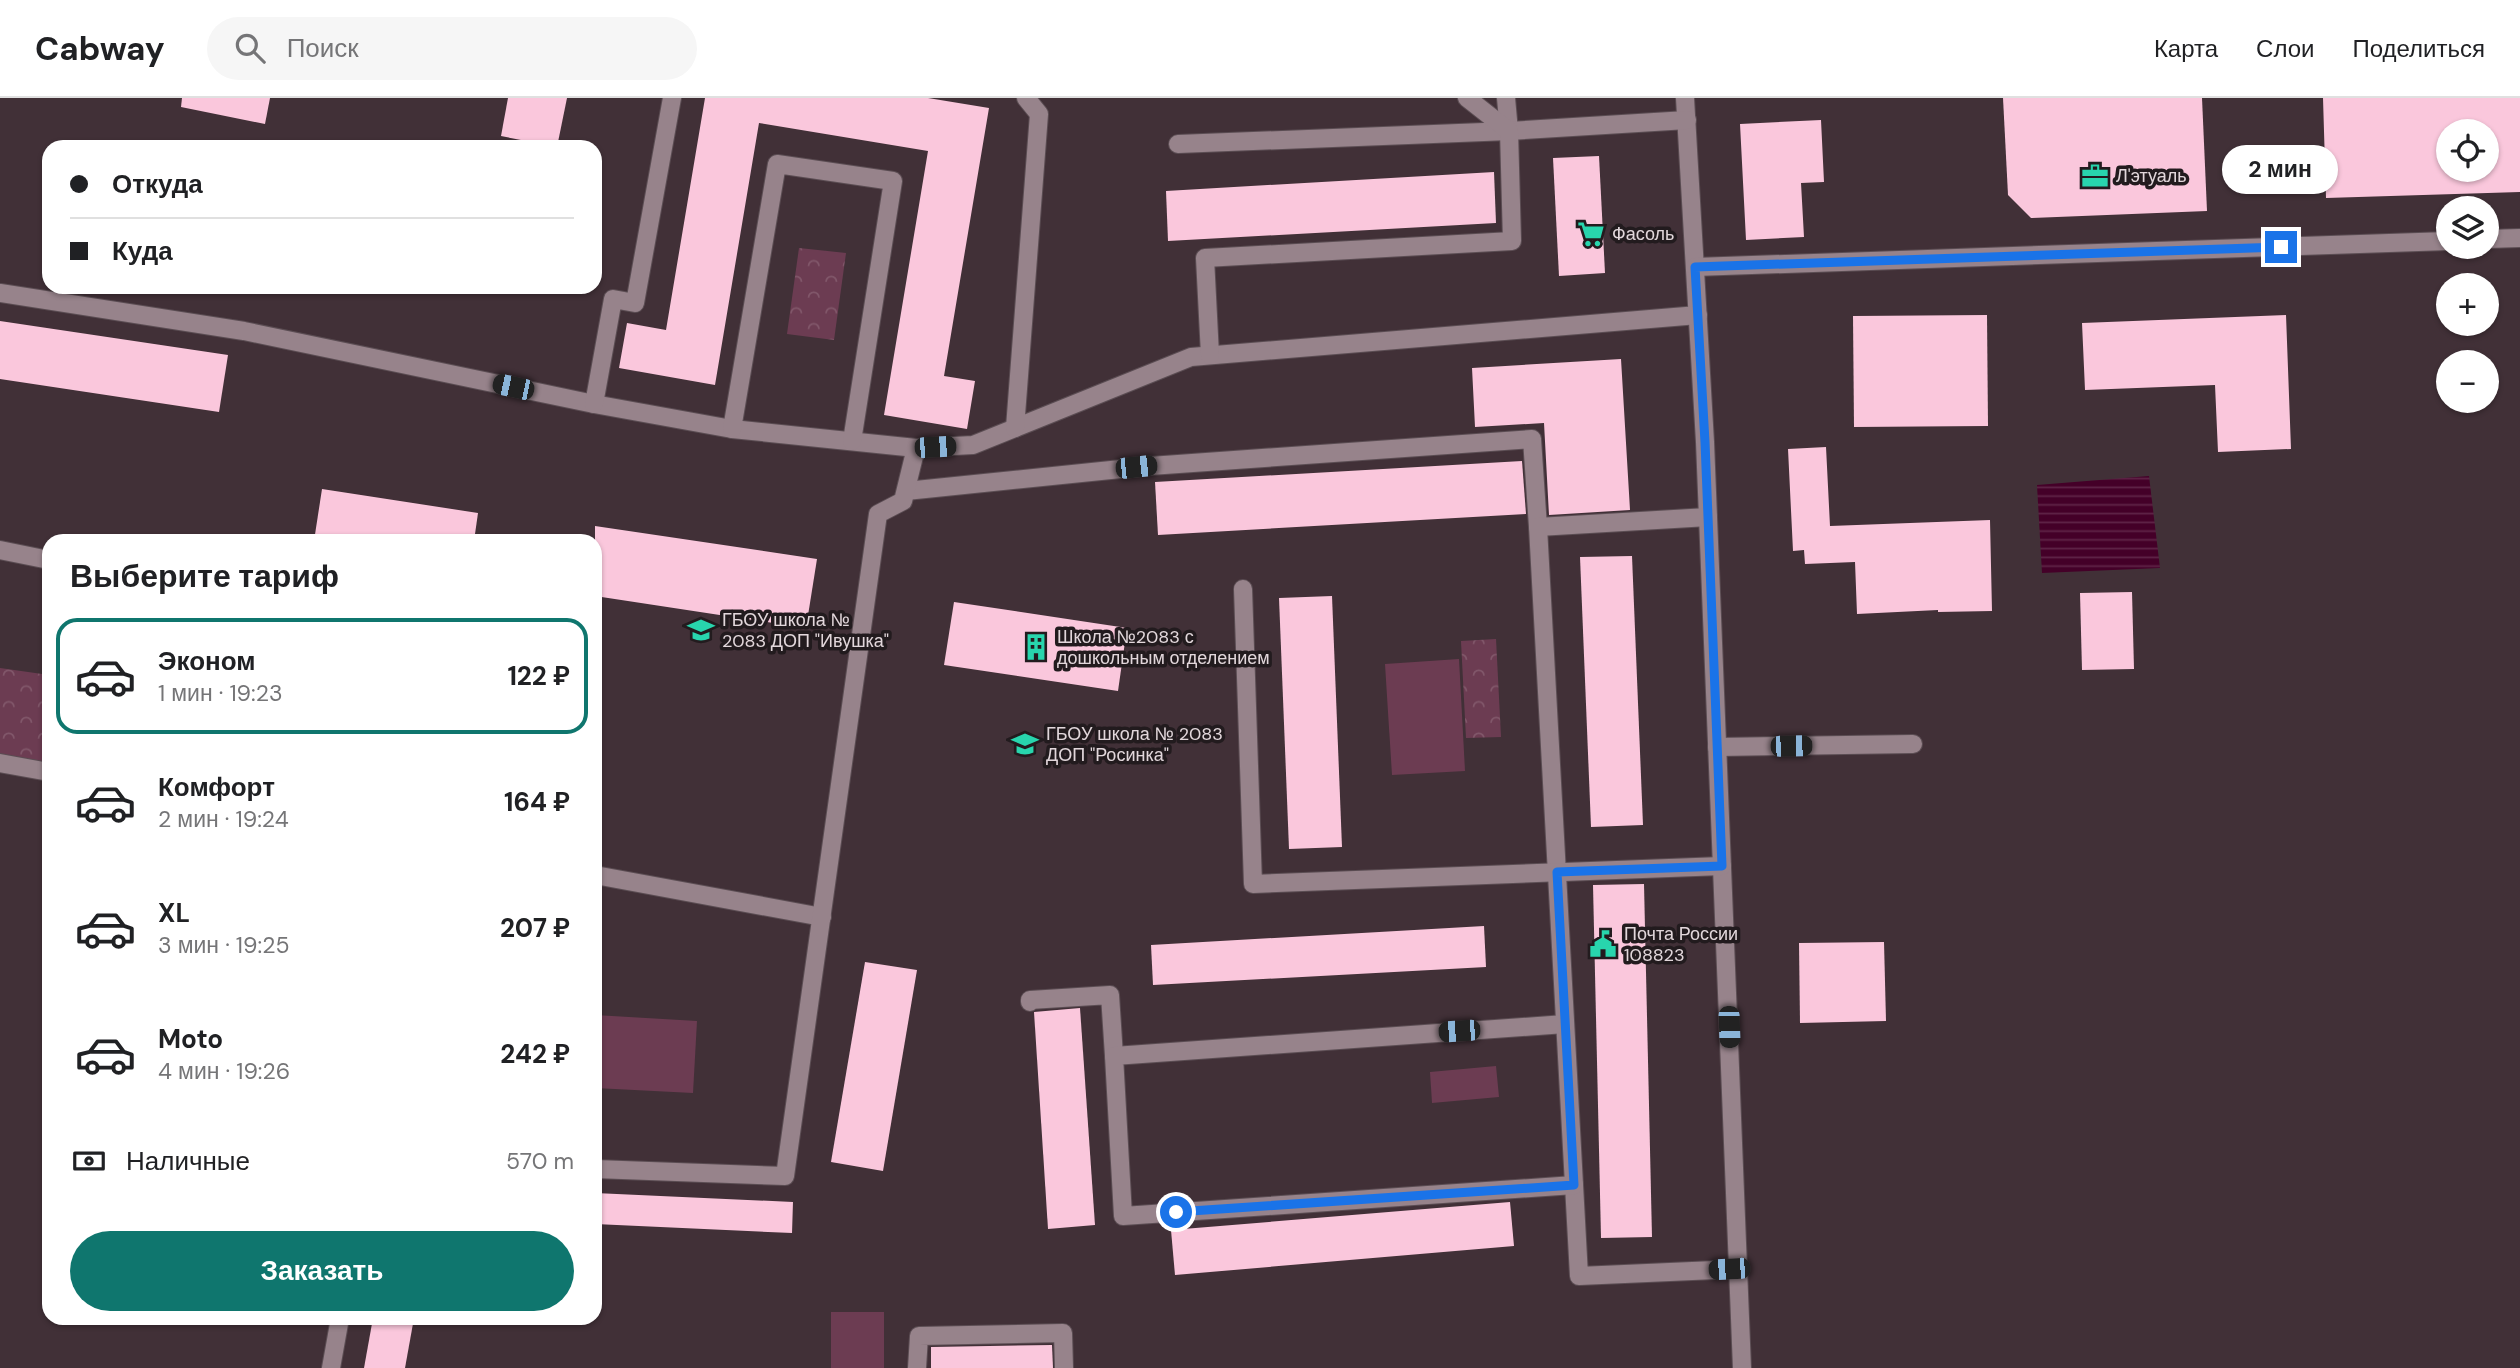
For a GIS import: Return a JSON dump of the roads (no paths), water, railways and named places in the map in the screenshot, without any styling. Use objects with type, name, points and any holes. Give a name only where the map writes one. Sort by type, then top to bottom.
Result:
[{"type":"street","points":[[594,404],[613,299],[635,303],[672,98]]},
{"type":"street","points":[[1015,428],[1040,114],[1026,98]]},
{"type":"street","points":[[1467,98],[1509,131]]},
{"type":"street","points":[[1210,355],[1205,258],[1512,241],[1506,98]]},
{"type":"street","points":[[1685,98],[1708,517],[1742,1368]]},
{"type":"street","points":[[1178,144],[1509,131],[1687,120]]},
{"type":"street","points":[[733,429],[777,164],[893,181],[852,441]]},
{"type":"street","points":[[2499,239],[2520,238]]},
{"type":"street","points":[[1695,267],[2436,241]]},
{"type":"street","points":[[0,293],[244,331],[594,404],[733,429],[916,448],[972,445],[1191,357],[1698,315]]},
{"type":"street","points":[[906,491],[1150,466],[1532,439],[1579,1276],[1738,1269]]},
{"type":"street","points":[[602,1169],[785,1176],[878,514],[903,501],[916,448]]},
{"type":"street","points":[[1538,527],[1708,517]]},
{"type":"street","points":[[0,551],[42,559]]},
{"type":"street","points":[[1243,589],[1253,884],[1722,866]]},
{"type":"street","points":[[1717,747],[1913,744]]},
{"type":"street","points":[[0,763],[42,771]]},
{"type":"street","points":[[602,876],[822,917]]},
{"type":"street","points":[[1030,1002],[1110,995],[1123,1216],[1574,1185]]},
{"type":"street","points":[[1114,1056],[1565,1024]]},
{"type":"street","points":[[331,1368],[340,1325]]},
{"type":"street","points":[[917,1368],[919,1336],[1063,1333],[1064,1368]]},
{"type":"place","name":"Л'этуаль","points":[[2095,176]]},
{"type":"place","name":"Фасоль","points":[[1591,234]]},
{"type":"place","name":"ГБОУ школа № 2083 ДОП \"Ивушка\"","points":[[701,630]]},
{"type":"place","name":"Школа №2083 с дошкольным отделением","points":[[1036,647]]},
{"type":"place","name":"ГБОУ школа № 2083 ДОП \"Росинка\"","points":[[1025,744]]},
{"type":"place","name":"Почта России 108823","points":[[1603,944]]}]
